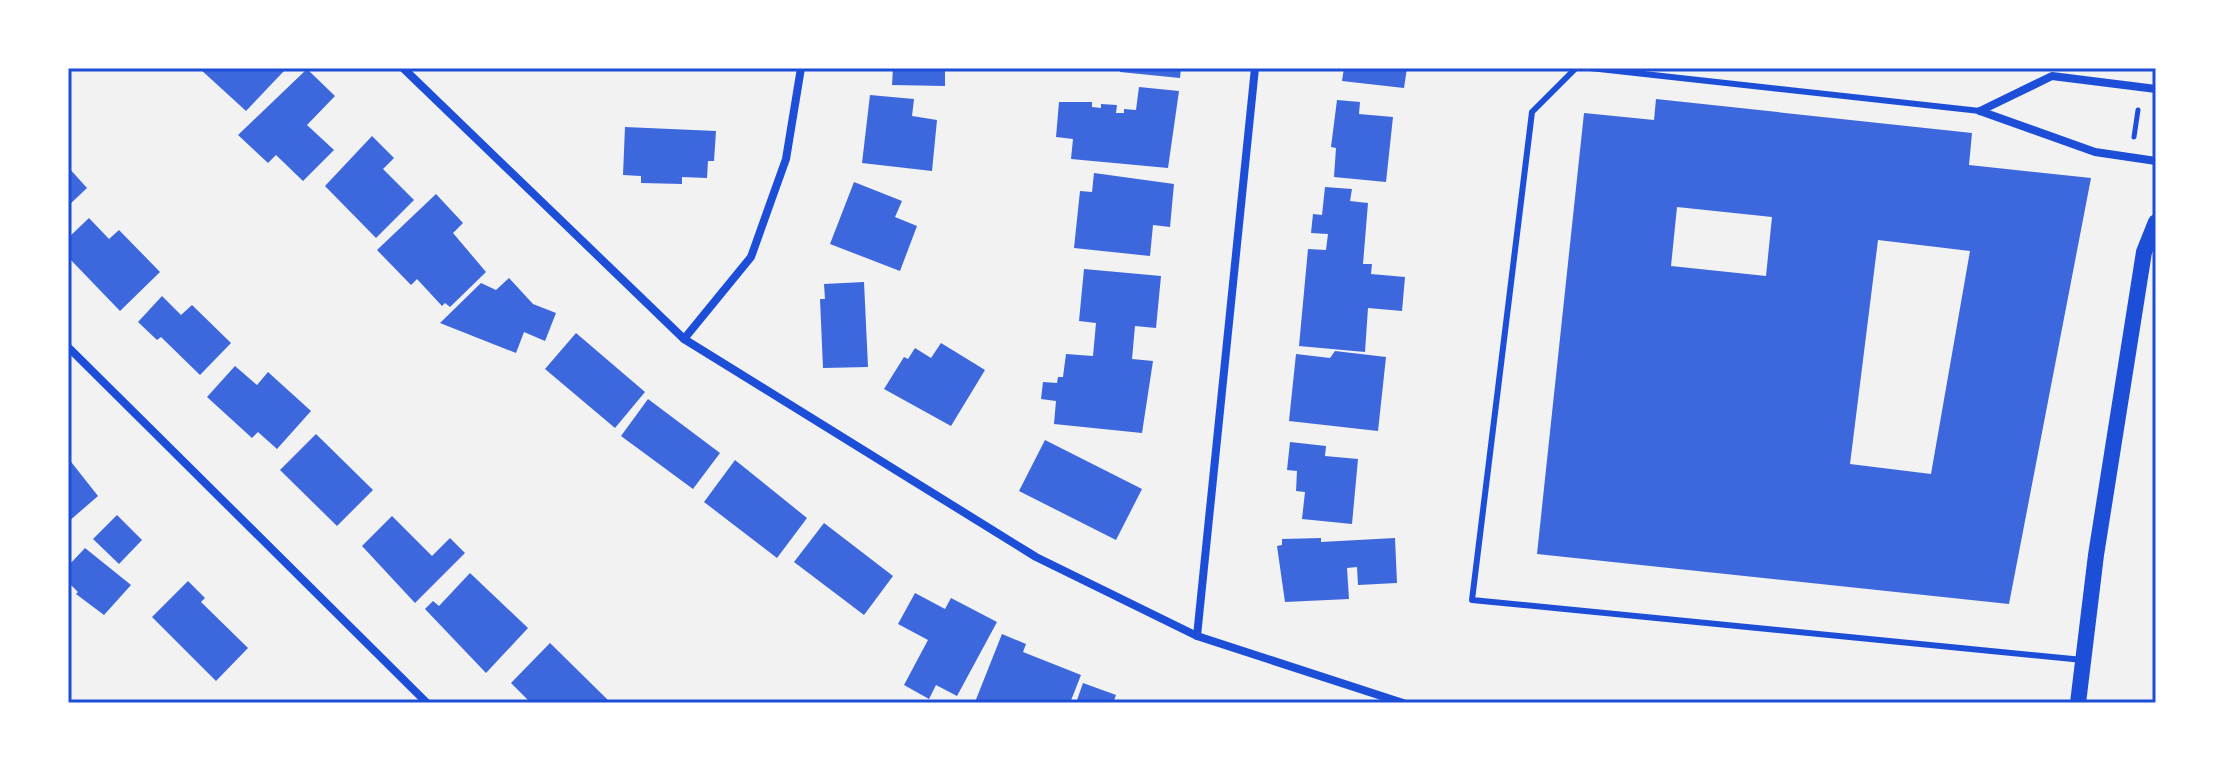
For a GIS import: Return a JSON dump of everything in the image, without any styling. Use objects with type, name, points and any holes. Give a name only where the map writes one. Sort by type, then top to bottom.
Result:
[{"type":"main road","points":[[2078,703],[2096,555],[2144,252],[2156,222]]},
{"type":"street","points":[[403,68],[684,339],[1036,557],[1197,636],[1403,703]]},
{"type":"street","points":[[684,339],[751,257],[786,159],[801,68]]},
{"type":"street","points":[[1197,636],[1255,68]]},
{"type":"street","points":[[1980,111],[2050,72],[2156,89]]},
{"type":"street","points":[[1980,111],[2095,152],[2156,161]]},
{"type":"street","points":[[68,347],[427,703]]},
{"type":"lane","points":[[1576,68],[1532,112],[1472,600],[2083,660]]},
{"type":"lane","points":[[1590,68],[1980,111]]},
{"type":"path","points":[[2133,143],[2138,110]]},
{"type":"building","points":[[199,68],[281,68],[284,71],[246,111]]},
{"type":"building","points":[[893,68],[945,68],[945,86],[892,85]]},
{"type":"building","points":[[1120,68],[1181,68],[1180,78],[1120,72]]},
{"type":"building","points":[[1344,68],[1407,68],[1404,88],[1342,81]]},
{"type":"building","points":[[307,69],[335,96],[307,125],[334,150],[303,181],[276,155],[268,163],[238,135]]},
{"type":"building","points":[[1139,87],[1179,91],[1168,168],[1071,159],[1073,139],[1056,137],[1059,102],[1092,102],[1092,107],[1101,108],[1101,104],[1117,105],[1116,113],[1124,113],[1124,109],[1136,110]]},
{"type":"building","points":[[870,95],[914,99],[912,116],[937,120],[932,171],[862,163]]},
{"type":"building","points":[[1656,99],[1972,133],[1969,165],[2091,178],[2009,604],[1537,554],[1584,113],[1654,120]],"holes":[[[1677,207],[1772,217],[1766,276],[1671,266]],[[1878,240],[1970,251],[1931,474],[1850,464]]]},
{"type":"building","points":[[1337,100],[1360,102],[1359,114],[1393,117],[1386,182],[1334,177],[1336,148],[1331,147]]},
{"type":"building","points":[[625,127],[716,131],[714,161],[708,161],[707,178],[682,177],[682,184],[641,183],[641,176],[623,175]]},
{"type":"building","points":[[372,136],[394,158],[383,169],[414,200],[376,238],[325,186]]},
{"type":"building","points":[[68,167],[87,188],[68,206]]},
{"type":"building","points":[[1094,173],[1174,184],[1170,227],[1153,225],[1150,256],[1074,248],[1080,191],[1092,192]]},
{"type":"building","points":[[854,182],[902,201],[895,217],[917,226],[900,271],[830,244]]},
{"type":"building","points":[[1325,187],[1352,189],[1350,201],[1368,203],[1363,264],[1372,264],[1371,274],[1405,277],[1402,311],[1368,308],[1365,352],[1299,346],[1308,249],[1326,250],[1328,234],[1311,233],[1313,214],[1322,215]]},
{"type":"building","points":[[436,194],[463,223],[453,233],[486,272],[450,307],[445,303],[442,306],[417,279],[411,285],[377,250]]},
{"type":"building","points":[[89,218],[109,239],[119,230],[160,272],[120,311],[68,257],[68,238]]},
{"type":"building","points":[[1084,269],[1161,276],[1156,328],[1135,326],[1132,359],[1153,361],[1142,433],[1054,424],[1056,401],[1041,399],[1043,382],[1057,383],[1058,377],[1063,377],[1066,354],[1093,356],[1096,323],[1079,321]]},
{"type":"building","points":[[509,278],[533,304],[556,313],[545,341],[524,332],[516,353],[440,323],[481,283],[496,290]]},
{"type":"building","points":[[864,282],[868,367],[823,368],[820,299],[825,299],[824,284]]},
{"type":"building","points":[[162,296],[181,315],[192,305],[231,343],[200,375],[161,337],[157,340],[138,322]]},
{"type":"building","points":[[576,333],[645,392],[615,428],[545,369]]},
{"type":"building","points":[[941,343],[985,370],[951,426],[884,389],[904,357],[908,359],[915,348],[931,358]]},
{"type":"building","points":[[1335,351],[1386,357],[1378,431],[1289,421],[1296,354],[1330,358]]},
{"type":"building","points":[[235,366],[257,385],[268,372],[311,411],[277,449],[258,432],[252,438],[207,397]]},
{"type":"building","points":[[648,399],[720,453],[693,489],[621,436]]},
{"type":"building","points":[[316,434],[373,490],[337,526],[280,470]]},
{"type":"building","points":[[1045,440],[1142,489],[1116,540],[1019,491]]},
{"type":"building","points":[[1290,442],[1326,446],[1325,456],[1358,459],[1352,524],[1302,519],[1305,492],[1296,491],[1297,471],[1287,470]]},
{"type":"building","points":[[68,458],[98,496],[68,522]]},
{"type":"building","points":[[735,460],[807,518],[777,558],[704,502]]},
{"type":"building","points":[[117,515],[142,540],[119,564],[93,539]]},
{"type":"building","points":[[392,516],[432,556],[450,538],[465,553],[415,603],[362,546]]},
{"type":"building","points":[[824,523],[893,576],[864,615],[794,562]]},
{"type":"building","points":[[1321,538],[1321,542],[1395,538],[1397,583],[1358,585],[1357,567],[1347,568],[1349,599],[1285,602],[1277,546],[1282,545],[1282,539]]},
{"type":"building","points":[[85,548],[131,585],[104,615],[76,594],[78,592],[68,582],[68,566]]},
{"type":"building","points":[[470,573],[528,628],[486,673],[425,609],[433,601],[439,606]]},
{"type":"building","points":[[188,581],[205,598],[201,602],[248,648],[216,681],[152,617]]},
{"type":"building","points":[[915,593],[945,609],[951,598],[997,622],[957,696],[936,685],[929,699],[904,685],[928,640],[898,624]]},
{"type":"building","points":[[1002,634],[1026,644],[1023,652],[1081,675],[1070,703],[975,702]]},
{"type":"building","points":[[550,643],[611,703],[531,703],[511,683]]},
{"type":"building","points":[[1083,683],[1116,695],[1113,703],[1076,703]]}]
